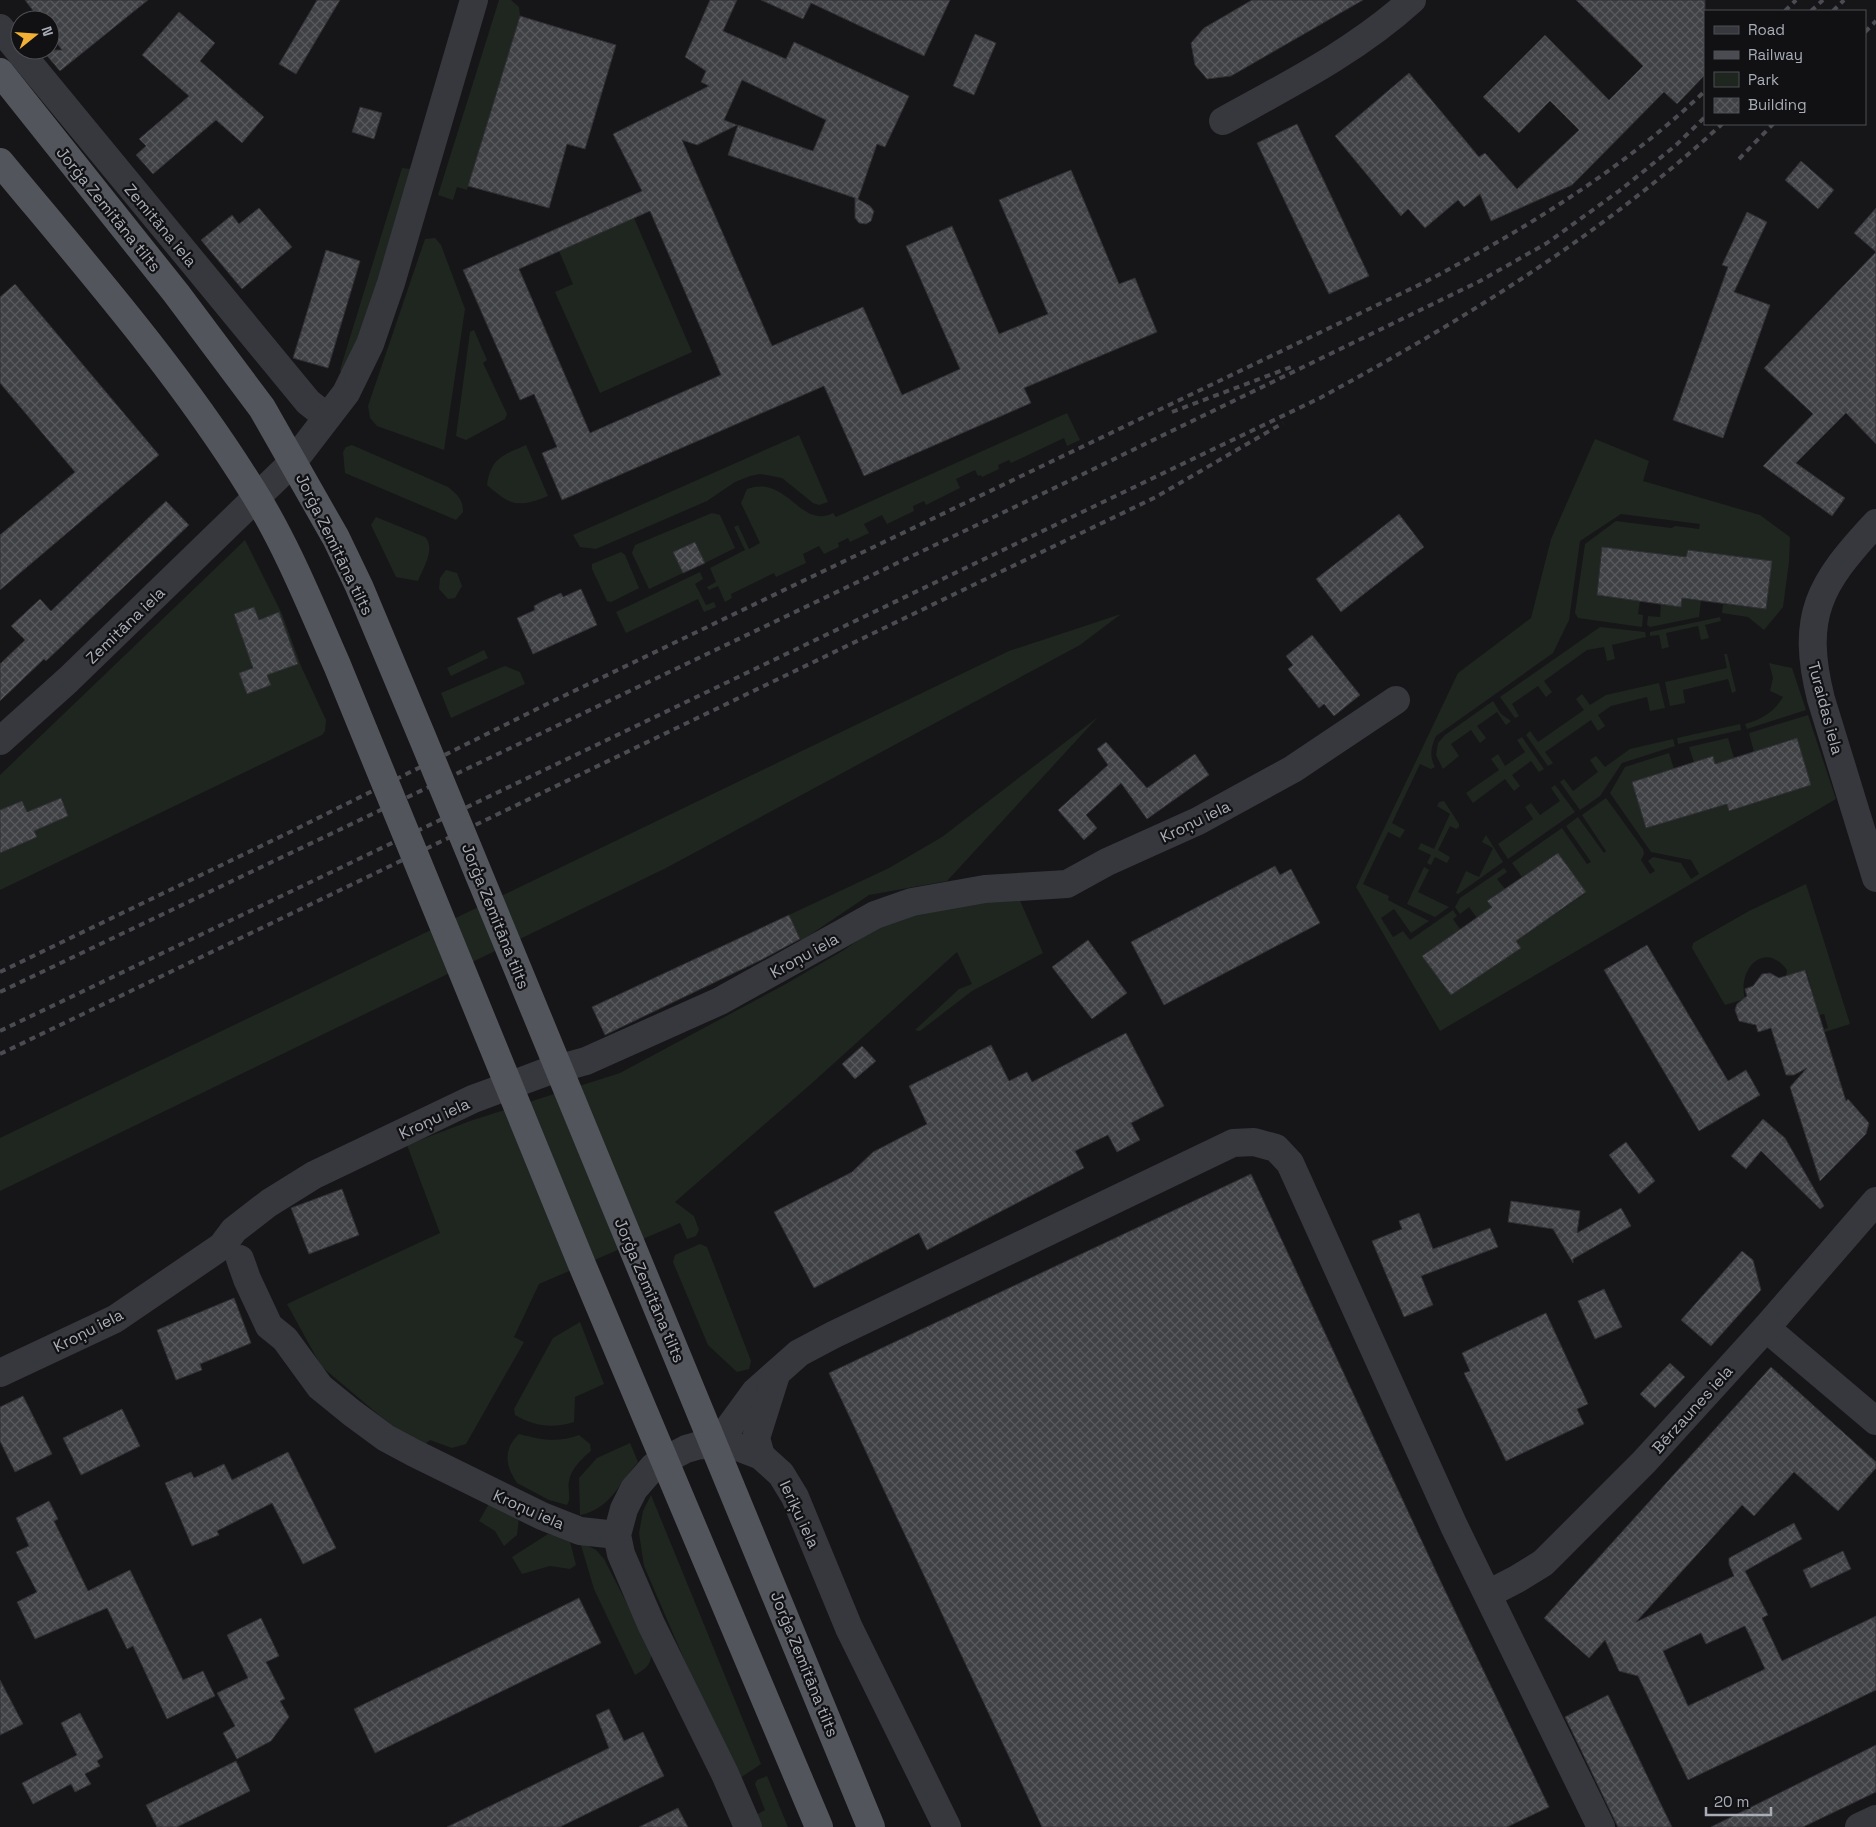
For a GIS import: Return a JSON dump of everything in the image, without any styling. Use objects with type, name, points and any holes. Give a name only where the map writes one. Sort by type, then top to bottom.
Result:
[{"type":"main road","name":"Jorģa Zemitāna tilts","points":[[0,72],[176,293],[262,408],[336,538],[359,586],[423,739],[871,1827]]},
{"type":"main road","points":[[0,162],[104,287],[196,404],[252,490],[293,569],[337,665],[576,1249],[819,1827]]},
{"type":"street","name":"Zemitāna iela","points":[[0,741],[68,680],[293,462],[346,393],[370,344],[391,283],[474,0]]},
{"type":"street","points":[[1223,121],[1333,60],[1395,15],[1412,0]]},
{"type":"street","name":"Zemitāna iela","points":[[0,28],[299,391],[327,417]]},
{"type":"street","name":"Turaidas iela","points":[[1876,523],[1849,552],[1823,592],[1815,617],[1811,642],[1814,670],[1822,700],[1876,878]]},
{"type":"street","name":"Kroņu iela","points":[[231,1253],[234,1230],[269,1203],[314,1175],[473,1099],[546,1072],[586,1061],[720,1001],[875,915],[912,902],[985,889],[1067,884],[1107,862],[1198,821],[1293,769],[1396,700]]},
{"type":"street","points":[[717,1444],[755,1392],[799,1353],[1233,1142],[1254,1142],[1276,1148],[1290,1163],[1450,1518],[1600,1827]]},
{"type":"street","name":"Bērzaunes iela","points":[[1488,1594],[1543,1563],[1644,1462],[1766,1328],[1876,1201]]},
{"type":"street","name":"Kroņu iela","points":[[231,1253],[259,1272],[282,1320],[285,1338],[320,1387],[386,1438],[550,1519],[580,1531],[617,1534]]},
{"type":"street","name":"Kroņu iela","points":[[0,1372],[114,1319],[231,1253]]},
{"type":"street","points":[[1766,1328],[1876,1421]]},
{"type":"street","points":[[761,1456],[756,1438],[777,1372]]},
{"type":"street","name":"Ieriķu iela","points":[[748,1827],[725,1774],[651,1624],[621,1554],[617,1534],[624,1510],[634,1489],[654,1466],[686,1449],[700,1445],[735,1446],[761,1456],[781,1474],[795,1497],[849,1628],[947,1827]]},
{"type":"street","points":[[1859,1827],[1876,1819]]},
{"type":"green space","points":[[499,0],[511,0],[519,7],[520,16],[467,190],[457,187],[453,200],[438,195]]},
{"type":"green space","points":[[402,168],[411,169],[365,321],[350,361],[342,373],[340,370]]},
{"type":"green space","points":[[634,218],[692,352],[600,393],[555,292],[573,284],[559,251]]},
{"type":"green space","points":[[435,238],[441,245],[465,309],[444,450],[377,426],[370,418],[368,406],[425,239]]},
{"type":"green space","points":[[474,330],[487,360],[483,363],[507,414],[505,419],[466,440],[456,436],[470,332]]},
{"type":"green space","points":[[1067,413],[1080,440],[1067,446],[1064,438],[1011,463],[1009,460],[998,465],[999,469],[982,477],[981,475],[978,476],[975,470],[956,479],[960,488],[926,505],[924,501],[913,506],[914,511],[887,524],[882,515],[864,524],[869,533],[850,542],[848,538],[838,543],[839,547],[824,554],[819,546],[803,554],[806,563],[776,577],[774,573],[731,594],[732,598],[725,602],[718,586],[709,590],[707,587],[716,582],[710,568],[745,550],[734,527],[738,525],[749,549],[760,543],[741,503],[747,489],[761,486],[773,489],[812,514],[822,516],[833,513],[836,517]]},
{"type":"green space","points":[[799,435],[828,502],[819,505],[813,503],[782,478],[760,474],[735,482],[707,501],[596,549],[580,547],[573,535]]},
{"type":"green space","points":[[1595,439],[1649,461],[1643,481],[1760,515],[1790,537],[1783,607],[1764,630],[1748,617],[1722,613],[1723,604],[1766,609],[1771,561],[1688,550],[1686,557],[1602,547],[1597,595],[1640,601],[1638,614],[1643,615],[1642,627],[1578,618],[1575,613],[1585,544],[1616,521],[1671,528],[1676,526],[1699,529],[1700,524],[1621,514],[1580,541],[1569,620],[1553,653],[1436,736],[1431,752],[1435,767],[1431,769],[1420,764],[1392,823],[1405,830],[1400,838],[1388,832],[1363,884],[1389,896],[1388,900],[1429,921],[1411,933],[1394,909],[1381,918],[1393,937],[1403,931],[1410,940],[1453,910],[1457,916],[1453,919],[1460,929],[1423,956],[1451,995],[1520,948],[1516,941],[1586,893],[1558,853],[1522,877],[1512,863],[1562,828],[1587,864],[1591,862],[1566,826],[1578,817],[1604,853],[1606,851],[1582,815],[1606,798],[1643,849],[1644,854],[1641,860],[1650,874],[1655,871],[1648,861],[1653,857],[1681,863],[1691,879],[1699,874],[1691,860],[1651,852],[1610,793],[1625,767],[1669,753],[1674,769],[1633,782],[1646,828],[1727,804],[1730,811],[1810,785],[1797,738],[1754,752],[1749,733],[1808,715],[1836,799],[1440,1031],[1356,887],[1458,673],[1531,618],[1551,539]]},
{"type":"green space","points":[[352,445],[448,487],[459,498],[463,512],[456,520],[345,473],[343,452],[346,447]]},
{"type":"green space","points":[[526,445],[548,496],[529,502],[515,503],[502,497],[487,485],[495,463],[505,455]]},
{"type":"green space","points":[[712,513],[720,515],[735,548],[705,563],[695,542],[674,552],[683,573],[649,589],[632,553],[635,545]]},
{"type":"green space","points":[[376,517],[425,537],[428,542],[429,553],[418,581],[396,577],[371,525]]},
{"type":"green space","points":[[245,540],[282,614],[301,666],[326,720],[325,731],[322,735],[0,890],[0,775]]},
{"type":"green space","points":[[621,552],[625,555],[639,588],[611,602],[607,601],[592,569],[592,564]]},
{"type":"green space","points":[[446,570],[457,573],[462,586],[455,598],[448,599],[439,589],[440,578]]},
{"type":"green space","points":[[700,572],[703,579],[695,584],[706,605],[714,602],[716,607],[704,612],[698,599],[626,633],[616,612]]},
{"type":"green space","points":[[1682,598],[1701,601],[1699,617],[1650,627],[1647,625],[1648,616],[1660,617],[1661,604],[1681,606]]},
{"type":"green space","points":[[1121,614],[1080,645],[666,868],[0,1191],[0,1138],[1009,651]]},
{"type":"green space","points":[[1720,617],[1721,621],[1705,625],[1709,638],[1701,640],[1698,626],[1666,633],[1669,647],[1662,649],[1659,635],[1650,636],[1650,632]]},
{"type":"green space","points":[[1600,627],[1645,632],[1646,637],[1612,645],[1615,659],[1607,661],[1604,647],[1587,650],[1544,681],[1552,692],[1546,697],[1538,686],[1512,704],[1519,716],[1515,718],[1500,697]]},
{"type":"green space","points":[[484,650],[488,658],[451,676],[447,668]]},
{"type":"green space","points":[[1724,654],[1727,654],[1736,691],[1732,693],[1728,679],[1683,690],[1685,703],[1670,706],[1665,682],[1727,668]]},
{"type":"green space","points":[[1769,663],[1792,668],[1806,710],[1747,729],[1745,724],[1767,715],[1783,697],[1770,691],[1773,678]]},
{"type":"green space","points":[[505,666],[520,672],[525,684],[451,718],[441,693]]},
{"type":"green space","points":[[1659,683],[1665,708],[1650,711],[1647,697],[1611,706],[1598,715],[1605,726],[1598,731],[1591,720],[1545,752],[1553,763],[1548,766],[1526,735],[1530,731],[1538,742],[1584,710],[1576,699],[1582,694],[1590,705],[1606,695]]},
{"type":"green space","points":[[1493,701],[1501,714],[1511,721],[1506,725],[1497,712],[1477,726],[1486,738],[1480,743],[1471,730],[1451,744],[1459,756],[1443,769],[1436,755],[1438,743],[1445,735]]},
{"type":"green space","points":[[1098,717],[947,881],[869,895],[801,941],[789,915],[889,868],[942,837]]},
{"type":"green space","points":[[1740,724],[1741,730],[1678,744],[1677,738]]},
{"type":"green space","points":[[1522,737],[1544,769],[1539,772],[1531,761],[1512,775],[1520,786],[1514,791],[1505,779],[1473,803],[1466,793],[1499,770],[1491,759],[1498,754],[1505,766],[1525,752],[1517,740]]},
{"type":"green space","points":[[1728,738],[1734,758],[1715,764],[1713,756],[1694,762],[1689,747]]},
{"type":"green space","points":[[1673,739],[1675,746],[1622,763],[1600,796],[1580,810],[1560,782],[1564,779],[1573,791],[1598,772],[1590,760],[1596,756],[1605,767],[1630,749]]},
{"type":"green space","points":[[1555,785],[1575,812],[1508,859],[1498,844],[1533,819],[1525,807],[1531,803],[1540,815],[1560,801],[1551,788]]},
{"type":"green space","points":[[1444,801],[1459,827],[1456,829],[1450,826],[1438,850],[1450,857],[1447,863],[1435,857],[1431,865],[1427,863],[1431,855],[1418,849],[1421,843],[1434,849],[1450,814],[1437,806],[1439,802]]},
{"type":"green space","points":[[1486,835],[1503,862],[1458,894],[1456,893],[1466,871],[1479,877],[1493,848],[1482,842]]},
{"type":"green space","points":[[1424,867],[1429,870],[1418,892],[1449,907],[1435,917],[1407,904]]},
{"type":"green space","points":[[1504,868],[1507,872],[1497,879],[1505,889],[1488,901],[1492,907],[1477,918],[1469,907],[1460,914],[1455,907],[1460,898]]},
{"type":"green space","points":[[1806,884],[1850,1024],[1825,1032],[1824,1029],[1828,1028],[1824,1014],[1819,1015],[1806,970],[1786,976],[1787,970],[1779,961],[1762,958],[1749,968],[1745,977],[1745,999],[1725,1005],[1692,948],[1693,943],[1749,911]]},
{"type":"green space","points":[[1018,896],[1043,953],[972,991],[920,1031],[915,1030],[959,989],[972,984],[957,952],[811,1084],[675,1202],[694,1216],[699,1230],[696,1236],[687,1239],[680,1223],[539,1284],[514,1337],[524,1342],[466,1444],[452,1448],[430,1440],[422,1447],[380,1416],[321,1366],[287,1304],[440,1233],[407,1145],[470,1121],[620,1073],[784,985],[844,950],[884,922],[903,913]]},
{"type":"green space","points":[[700,1244],[707,1247],[751,1361],[749,1369],[737,1372],[708,1345],[673,1262],[675,1255]]},
{"type":"green space","points":[[580,1322],[604,1384],[575,1397],[574,1422],[551,1426],[529,1422],[515,1415],[514,1409],[553,1338]]},
{"type":"green space","points":[[519,1434],[549,1440],[571,1438],[579,1435],[590,1444],[591,1451],[577,1464],[570,1477],[567,1505],[549,1500],[517,1483],[510,1470],[507,1458],[510,1446]]},
{"type":"green space","points":[[630,1443],[638,1462],[607,1501],[590,1512],[580,1515],[579,1478],[597,1458]]},
{"type":"green space","points":[[651,1495],[761,1764],[740,1778],[690,1673],[644,1566],[639,1533],[643,1511]]},
{"type":"green space","points":[[490,1502],[519,1518],[517,1535],[504,1546],[495,1531],[479,1521]]},
{"type":"green space","points":[[548,1534],[569,1538],[576,1565],[570,1569],[550,1566],[522,1574],[512,1557]]},
{"type":"green space","points":[[580,1542],[596,1550],[604,1559],[651,1650],[651,1659],[648,1665],[635,1675],[594,1589]]},
{"type":"green space","points":[[767,1776],[788,1827],[761,1827],[756,1815],[765,1810],[755,1784],[757,1780]]},
{"type":"building","points":[[25,0],[148,0],[60,71],[51,60],[60,60],[60,50],[62,50],[60,47],[60,10],[32,10]]},
{"type":"building","points":[[317,0],[340,0],[296,74],[279,64]]},
{"type":"building","points":[[710,0],[737,0],[723,31],[786,59],[794,42],[909,96],[885,147],[877,144],[858,199],[870,206],[874,211],[871,221],[866,224],[859,223],[855,218],[855,198],[728,155],[738,125],[813,151],[826,120],[742,80],[724,120],[737,125],[697,145],[682,140],[772,346],[863,307],[902,395],[960,369],[906,246],[952,226],[999,334],[1048,314],[999,200],[1071,170],[1119,284],[1135,278],[1157,332],[1024,388],[1031,403],[864,476],[824,386],[562,500],[542,453],[557,447],[534,394],[520,400],[463,270],[642,191],[613,134],[709,86],[701,82],[706,71],[685,57]],"holes":[[[650,211],[721,375],[590,433],[519,269]]]},
{"type":"building","points":[[761,0],[950,0],[924,56],[811,3],[803,19]]},
{"type":"building","points":[[1252,0],[1363,0],[1231,76],[1207,79],[1195,65],[1191,43],[1204,28]]},
{"type":"building","points":[[1576,0],[1705,0],[1704,76],[1677,104],[1664,92],[1572,185],[1491,221],[1480,194],[1464,207],[1458,200],[1425,228],[1408,209],[1401,216],[1335,136],[1409,73],[1479,157],[1485,153],[1517,189],[1579,130],[1550,101],[1519,133],[1483,97],[1545,35],[1609,100],[1643,66]]},
{"type":"building","points":[[179,12],[215,43],[200,61],[264,117],[242,143],[216,120],[153,174],[136,155],[146,146],[139,139],[189,96],[142,55]]},
{"type":"building","points":[[520,16],[616,45],[585,149],[567,144],[549,208],[468,186]]},
{"type":"building","points":[[975,34],[996,43],[974,95],[953,86]]},
{"type":"building","points":[[360,107],[382,113],[374,139],[352,132]]},
{"type":"building","points":[[1297,124],[1369,276],[1329,294],[1257,143]]},
{"type":"building","points":[[1801,161],[1834,190],[1818,209],[1785,180]]},
{"type":"building","points":[[259,208],[292,247],[242,289],[201,240],[232,215],[239,224]]},
{"type":"building","points":[[1876,208],[1876,252],[1854,233]]},
{"type":"building","points":[[1747,212],[1767,222],[1734,292],[1770,305],[1723,438],[1673,420],[1728,267],[1722,265]]},
{"type":"building","points":[[326,250],[360,261],[328,368],[293,358]]},
{"type":"building","points":[[1876,252],[1876,444],[1846,413],[1796,463],[1845,498],[1832,516],[1763,466],[1813,414],[1764,368]]},
{"type":"building","points":[[15,284],[159,455],[0,590],[0,535],[75,472],[0,383],[0,297]]},
{"type":"building","points":[[166,501],[189,525],[46,661],[44,659],[0,701],[0,664],[25,640],[11,626],[40,599],[51,611]]},
{"type":"building","points":[[1399,514],[1424,547],[1341,612],[1316,579]]},
{"type":"building","points":[[695,542],[705,563],[683,573],[673,552]]},
{"type":"building","points":[[1602,547],[1686,557],[1688,550],[1772,561],[1766,609],[1682,598],[1681,607],[1597,595]]},
{"type":"building","points":[[581,589],[597,625],[533,654],[517,618],[535,610],[534,606],[541,602],[561,593],[563,597]]},
{"type":"building","points":[[254,607],[259,620],[279,612],[298,664],[267,675],[271,685],[247,694],[239,673],[253,668],[234,614]]},
{"type":"building","points":[[1312,635],[1360,695],[1334,716],[1324,704],[1319,708],[1288,669],[1293,665],[1286,656]]},
{"type":"building","points":[[1797,738],[1811,785],[1729,811],[1727,804],[1646,828],[1632,782],[1713,756],[1715,764]]},
{"type":"building","points":[[1106,742],[1147,788],[1195,754],[1209,775],[1147,819],[1121,783],[1086,815],[1097,828],[1084,840],[1058,810],[1108,765],[1097,749]]},
{"type":"building","points":[[61,798],[68,816],[34,831],[37,837],[0,853],[0,810],[22,801],[27,812]]},
{"type":"building","points":[[1558,853],[1586,892],[1516,941],[1521,948],[1451,995],[1422,956],[1492,907],[1487,901]]},
{"type":"building","points":[[1275,866],[1280,875],[1291,869],[1320,923],[1164,1005],[1131,942]]},
{"type":"building","points":[[789,915],[800,939],[761,960],[605,1035],[592,1007]]},
{"type":"building","points":[[1088,940],[1127,993],[1092,1019],[1052,967]]},
{"type":"building","points":[[1647,945],[1728,1081],[1746,1070],[1760,1095],[1699,1131],[1604,970]]},
{"type":"building","points":[[1805,970],[1846,1101],[1848,1099],[1869,1123],[1866,1134],[1820,1181],[1790,1087],[1807,1068],[1794,1075],[1786,1075],[1771,1028],[1758,1032],[1756,1025],[1739,1021],[1735,1010],[1737,1004],[1747,996],[1745,989],[1753,986],[1762,974],[1770,973],[1779,978]]},
{"type":"building","points":[[1126,1033],[1164,1106],[1131,1123],[1140,1140],[1117,1152],[1108,1135],[1075,1151],[1084,1168],[927,1250],[919,1233],[814,1288],[774,1212],[852,1172],[873,1152],[927,1124],[909,1086],[991,1045],[1009,1081],[1027,1072],[1032,1082]]},
{"type":"building","points":[[862,1046],[876,1061],[855,1079],[842,1064]]},
{"type":"building","points":[[1763,1119],[1785,1138],[1824,1206],[1820,1209],[1761,1151],[1746,1169],[1731,1156]]},
{"type":"building","points":[[1626,1142],[1655,1181],[1639,1194],[1609,1155]]},
{"type":"building","points":[[1251,1174],[1439,1578],[1549,1807],[1507,1827],[1042,1827],[829,1373]]},
{"type":"building","points":[[342,1189],[359,1235],[309,1254],[291,1208]]},
{"type":"building","points":[[1511,1201],[1580,1211],[1577,1233],[1621,1208],[1631,1226],[1573,1259],[1573,1263],[1553,1229],[1508,1222]]},
{"type":"building","points":[[1419,1213],[1433,1249],[1490,1228],[1498,1247],[1421,1276],[1433,1305],[1404,1317],[1372,1241],[1402,1229],[1399,1221]]},
{"type":"building","points":[[1742,1251],[1753,1260],[1761,1290],[1711,1346],[1681,1320]]},
{"type":"building","points":[[1604,1289],[1622,1327],[1595,1339],[1578,1301]]},
{"type":"building","points":[[234,1298],[251,1343],[200,1364],[202,1370],[176,1380],[157,1330]]},
{"type":"building","points":[[1546,1313],[1588,1404],[1577,1409],[1584,1424],[1506,1461],[1464,1373],[1470,1371],[1462,1353]]},
{"type":"building","points":[[1670,1363],[1685,1377],[1655,1408],[1640,1394]]},
{"type":"building","points":[[1771,1367],[1876,1462],[1876,1468],[1838,1511],[1794,1472],[1754,1516],[1742,1505],[1636,1622],[1734,1576],[1729,1564],[1729,1558],[1794,1523],[1802,1539],[1745,1571],[1768,1615],[1762,1618],[1782,1661],[1876,1616],[1876,1690],[1688,1780],[1638,1676],[1619,1671],[1605,1640],[1589,1658],[1544,1618]],"holes":[[[1745,1626],[1765,1669],[1688,1706],[1663,1651],[1701,1633],[1706,1644]]]},
{"type":"building","points":[[23,1396],[52,1454],[15,1472],[0,1441],[0,1407]]},
{"type":"building","points":[[122,1409],[140,1446],[81,1475],[63,1438]]},
{"type":"building","points":[[288,1452],[336,1548],[303,1564],[272,1503],[217,1531],[219,1535],[192,1546],[165,1483],[191,1472],[194,1478],[224,1464],[232,1480]]},
{"type":"building","points":[[49,1501],[58,1519],[54,1521],[88,1591],[130,1570],[183,1680],[203,1671],[215,1696],[167,1719],[133,1646],[127,1649],[107,1608],[35,1639],[17,1602],[37,1592],[16,1552],[29,1546],[16,1518]]},
{"type":"building","points":[[1843,1551],[1851,1569],[1811,1588],[1803,1570]]},
{"type":"building","points":[[579,1598],[601,1643],[375,1753],[354,1709]]},
{"type":"building","points":[[261,1618],[279,1656],[266,1662],[285,1699],[280,1701],[289,1717],[271,1741],[237,1759],[223,1733],[235,1726],[217,1693],[248,1678],[227,1635]]},
{"type":"building","points":[[0,1680],[23,1724],[0,1735]]},
{"type":"building","points":[[1608,1695],[1672,1827],[1618,1827],[1565,1717]]},
{"type":"building","points":[[609,1709],[624,1741],[643,1732],[664,1776],[560,1827],[447,1827],[609,1748],[596,1715]]},
{"type":"building","points":[[80,1713],[103,1757],[97,1761],[100,1766],[85,1774],[91,1784],[75,1792],[71,1784],[33,1804],[22,1783],[77,1755],[61,1723]]},
{"type":"building","points":[[1876,1745],[1876,1792],[1803,1827],[1711,1827]]},
{"type":"building","points":[[236,1761],[250,1791],[177,1827],[157,1827],[146,1805]]},
{"type":"building","points":[[678,1808],[688,1827],[639,1827]]},
{"type":"railway","points":[[1786,10],[1796,0]]},
{"type":"railway","points":[[1812,10],[1823,0]]},
{"type":"railway","points":[[1834,10],[1844,0]]},
{"type":"railway","points":[[1866,31],[1876,21]]},
{"type":"railway","points":[[0,972],[288,833],[549,703],[1423,283],[1498,242],[1571,197],[1640,147],[1704,92]]},
{"type":"railway","points":[[0,992],[1071,480],[1480,281],[1547,243],[1619,191],[1675,146],[1704,118]]},
{"type":"railway","points":[[0,1031],[1320,398],[1426,338],[1530,273],[1580,239],[1629,203],[1721,125]]},
{"type":"railway","points":[[1739,159],[1772,125]]},
{"type":"railway","points":[[1172,412],[1291,367]]},
{"type":"railway","points":[[0,1054],[1156,497],[1283,423]]}]
